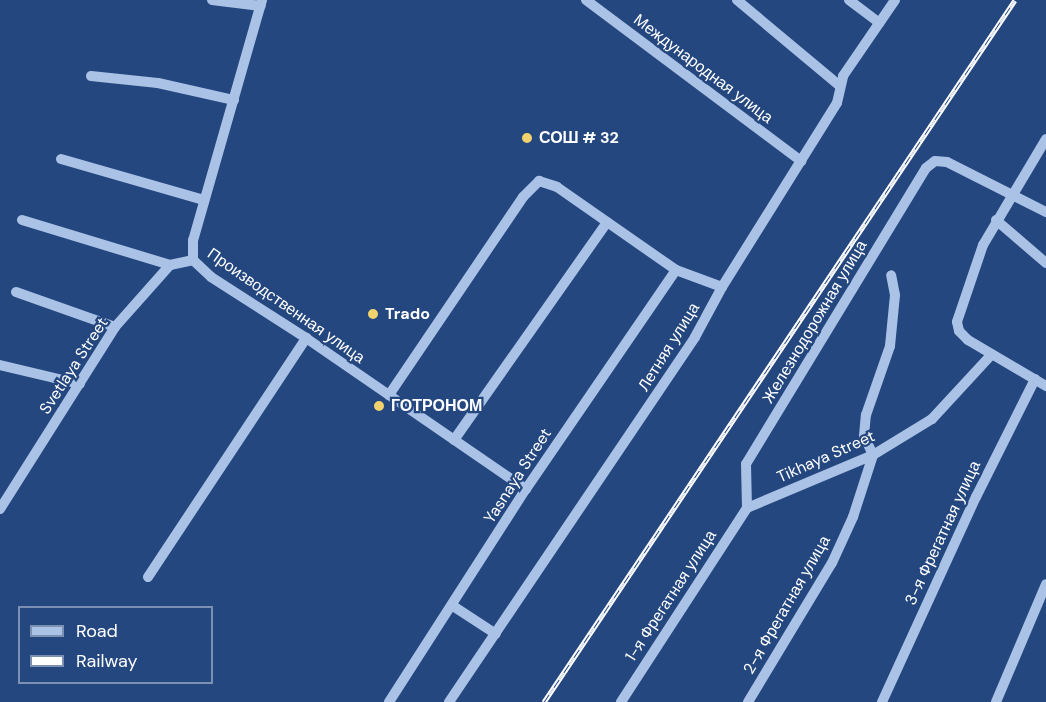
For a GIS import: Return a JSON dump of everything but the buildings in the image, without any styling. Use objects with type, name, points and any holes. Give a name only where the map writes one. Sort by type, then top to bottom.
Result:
[{"type":"street","points":[[212,0],[262,3]]},
{"type":"street","name":"Международная улица","points":[[586,0],[801,161]]},
{"type":"street","points":[[737,0],[840,86]]},
{"type":"street","points":[[849,0],[879,23]]},
{"type":"street","name":"Летняя улица","points":[[450,702],[678,364],[722,287],[837,103],[843,76],[895,0]]},
{"type":"street","name":"Производственная улица","points":[[262,3],[193,240],[193,260],[211,277],[306,338],[526,489]]},
{"type":"street","points":[[91,76],[158,83],[234,100]]},
{"type":"street","points":[[1046,139],[983,245],[957,322],[959,331],[968,340],[1046,386]]},
{"type":"street","points":[[61,159],[204,200]]},
{"type":"street","name":"Железнодорожная улица","points":[[747,508],[746,464],[917,181],[935,161],[947,162],[1011,196]]},
{"type":"street","points":[[389,395],[530,187],[539,181],[557,188],[676,270],[722,287]]},
{"type":"street","points":[[1011,196],[1046,212]]},
{"type":"street","points":[[22,220],[171,265],[193,260]]},
{"type":"street","points":[[996,220],[1046,263]]},
{"type":"street","points":[[454,440],[608,222]]},
{"type":"street","name":"Svetlaya Street","points":[[0,509],[115,327],[171,265]]},
{"type":"street","name":"Yasnaya Street","points":[[389,702],[453,606],[526,489],[676,270]]},
{"type":"street","points":[[873,455],[864,436],[866,415],[890,346],[895,295],[891,275]]},
{"type":"street","points":[[16,292],[115,327]]},
{"type":"street","points":[[148,577],[306,338]]},
{"type":"street","name":"Tikhaya Street","points":[[747,508],[873,455],[932,419],[992,354]]},
{"type":"street","points":[[0,365],[80,384]]},
{"type":"street","name":"3-я Фрегатная улица","points":[[882,702],[976,496],[1035,378]]},
{"type":"street","name":"2-я Фрегатная улица","points":[[748,702],[831,563],[853,516],[873,455]]},
{"type":"street","name":"1-я Фрегатная улица","points":[[621,702],[747,508]]},
{"type":"street","points":[[996,702],[1046,584]]},
{"type":"street","points":[[453,606],[496,634]]},
{"type":"railway","points":[[544,702],[1015,0]]},
{"type":"place","name":"СОШ # 32","points":[[527,138]]},
{"type":"place","name":"Trado","points":[[373,314]]},
{"type":"place","name":"ГОТРОНОМ","points":[[379,406]]}]
